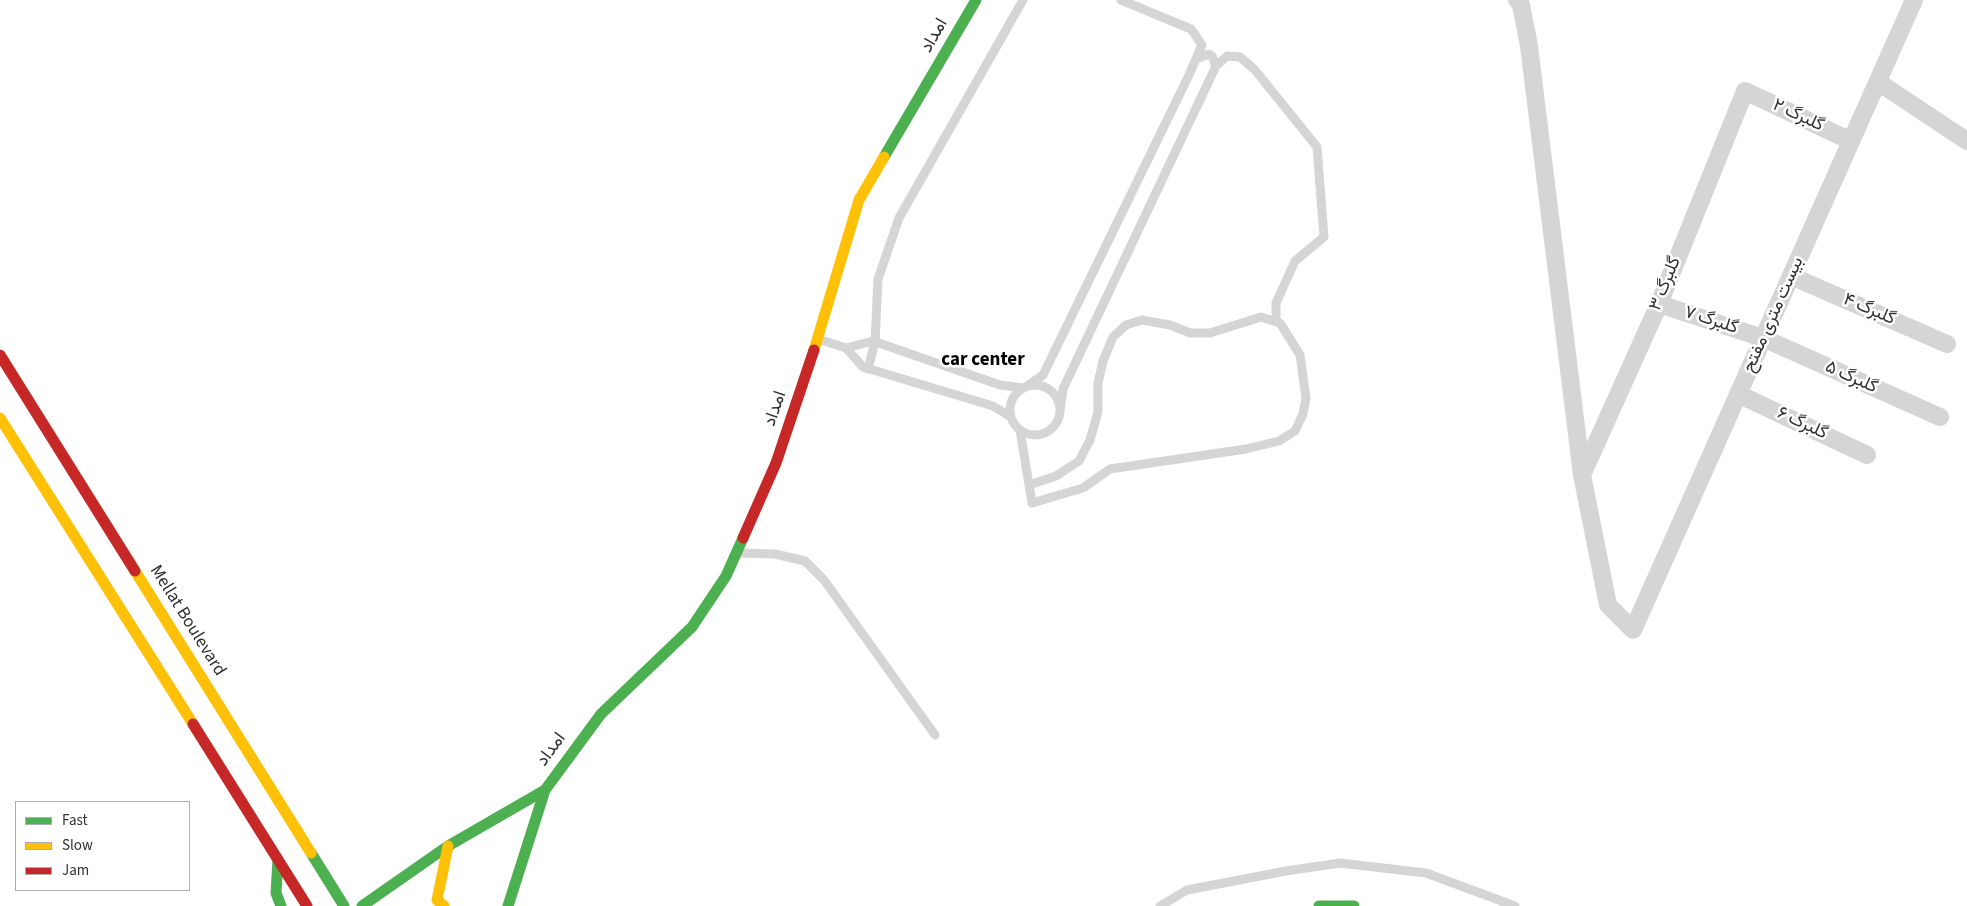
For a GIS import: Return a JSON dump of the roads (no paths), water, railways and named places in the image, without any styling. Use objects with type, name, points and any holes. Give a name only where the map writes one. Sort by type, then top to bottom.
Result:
[{"type":"street","name":"امداد","points":[[545,790],[601,714],[692,627],[726,576],[776,463],[818,339],[859,200],[976,0]]},
{"type":"street","name":"بیست متری مفتح","points":[[1582,475],[1608,605],[1633,630],[1914,0]]},
{"type":"street","points":[[1520,2],[1529,46],[1582,475]]},
{"type":"street","points":[[1878,82],[1967,141]]},
{"type":"street","name":"گلبرگ ۳","points":[[1582,475],[1659,304],[1745,91]]},
{"type":"street","name":"گلبرگ ۲","points":[[1745,91],[1851,142]]},
{"type":"street","name":"گلبرگ ۴","points":[[1791,276],[1947,344]]},
{"type":"street","name":"گلبرگ ۷","points":[[1659,304],[1763,338]]},
{"type":"street","name":"گلبرگ ۵","points":[[1763,338],[1940,417]]},
{"type":"street","name":"Mellat Boulevard","points":[[0,355],[33,416],[344,906]]},
{"type":"street","name":"گلبرگ ۶","points":[[1738,394],[1867,455]]},
{"type":"street","points":[[6,429],[307,906]]},
{"type":"street","points":[[362,906],[448,846],[545,790]]},
{"type":"street","points":[[508,906],[545,790]]},
{"type":"street","points":[[425,906],[440,903],[448,846]]},
{"type":"street","points":[[278,860],[276,893],[282,906]]},
{"type":"street","points":[[1319,906],[1354,906]]},
{"type":"lane","points":[[868,369],[875,342],[878,279],[899,218],[1023,0]]},
{"type":"lane","points":[[1011,417],[1012,401],[1025,387],[1043,375],[1202,45],[1191,29],[1121,0]]},
{"type":"lane","points":[[1196,58],[1209,54],[1212,56],[1216,66]]},
{"type":"lane","points":[[1020,430],[1042,434],[1054,425],[1060,411],[1063,389],[1216,66],[1227,56],[1240,57],[1255,70],[1317,147],[1324,237],[1296,262],[1276,303],[1276,321]]},
{"type":"lane","points":[[846,348],[863,367],[993,406],[1011,417],[1020,430],[1032,503],[1083,488],[1110,469],[1246,449],[1279,441],[1295,430],[1304,414],[1306,398],[1300,354],[1280,323],[1260,317],[1210,333],[1190,333],[1170,326],[1142,320],[1126,325],[1113,337],[1102,361],[1098,383],[1098,412],[1090,440],[1079,461],[1056,476],[1029,484]]},
{"type":"lane","points":[[818,339],[846,348],[875,342],[1000,385],[1025,387],[1035,385],[1050,390],[1056,396],[1060,411]]},
{"type":"lane","points":[[736,553],[775,554],[805,561],[824,580],[935,735]]},
{"type":"lane","points":[[1160,906],[1187,890],[1286,871],[1340,863],[1426,873],[1515,906]]},
{"type":"district","name":"car center","points":[[983,361]]}]
